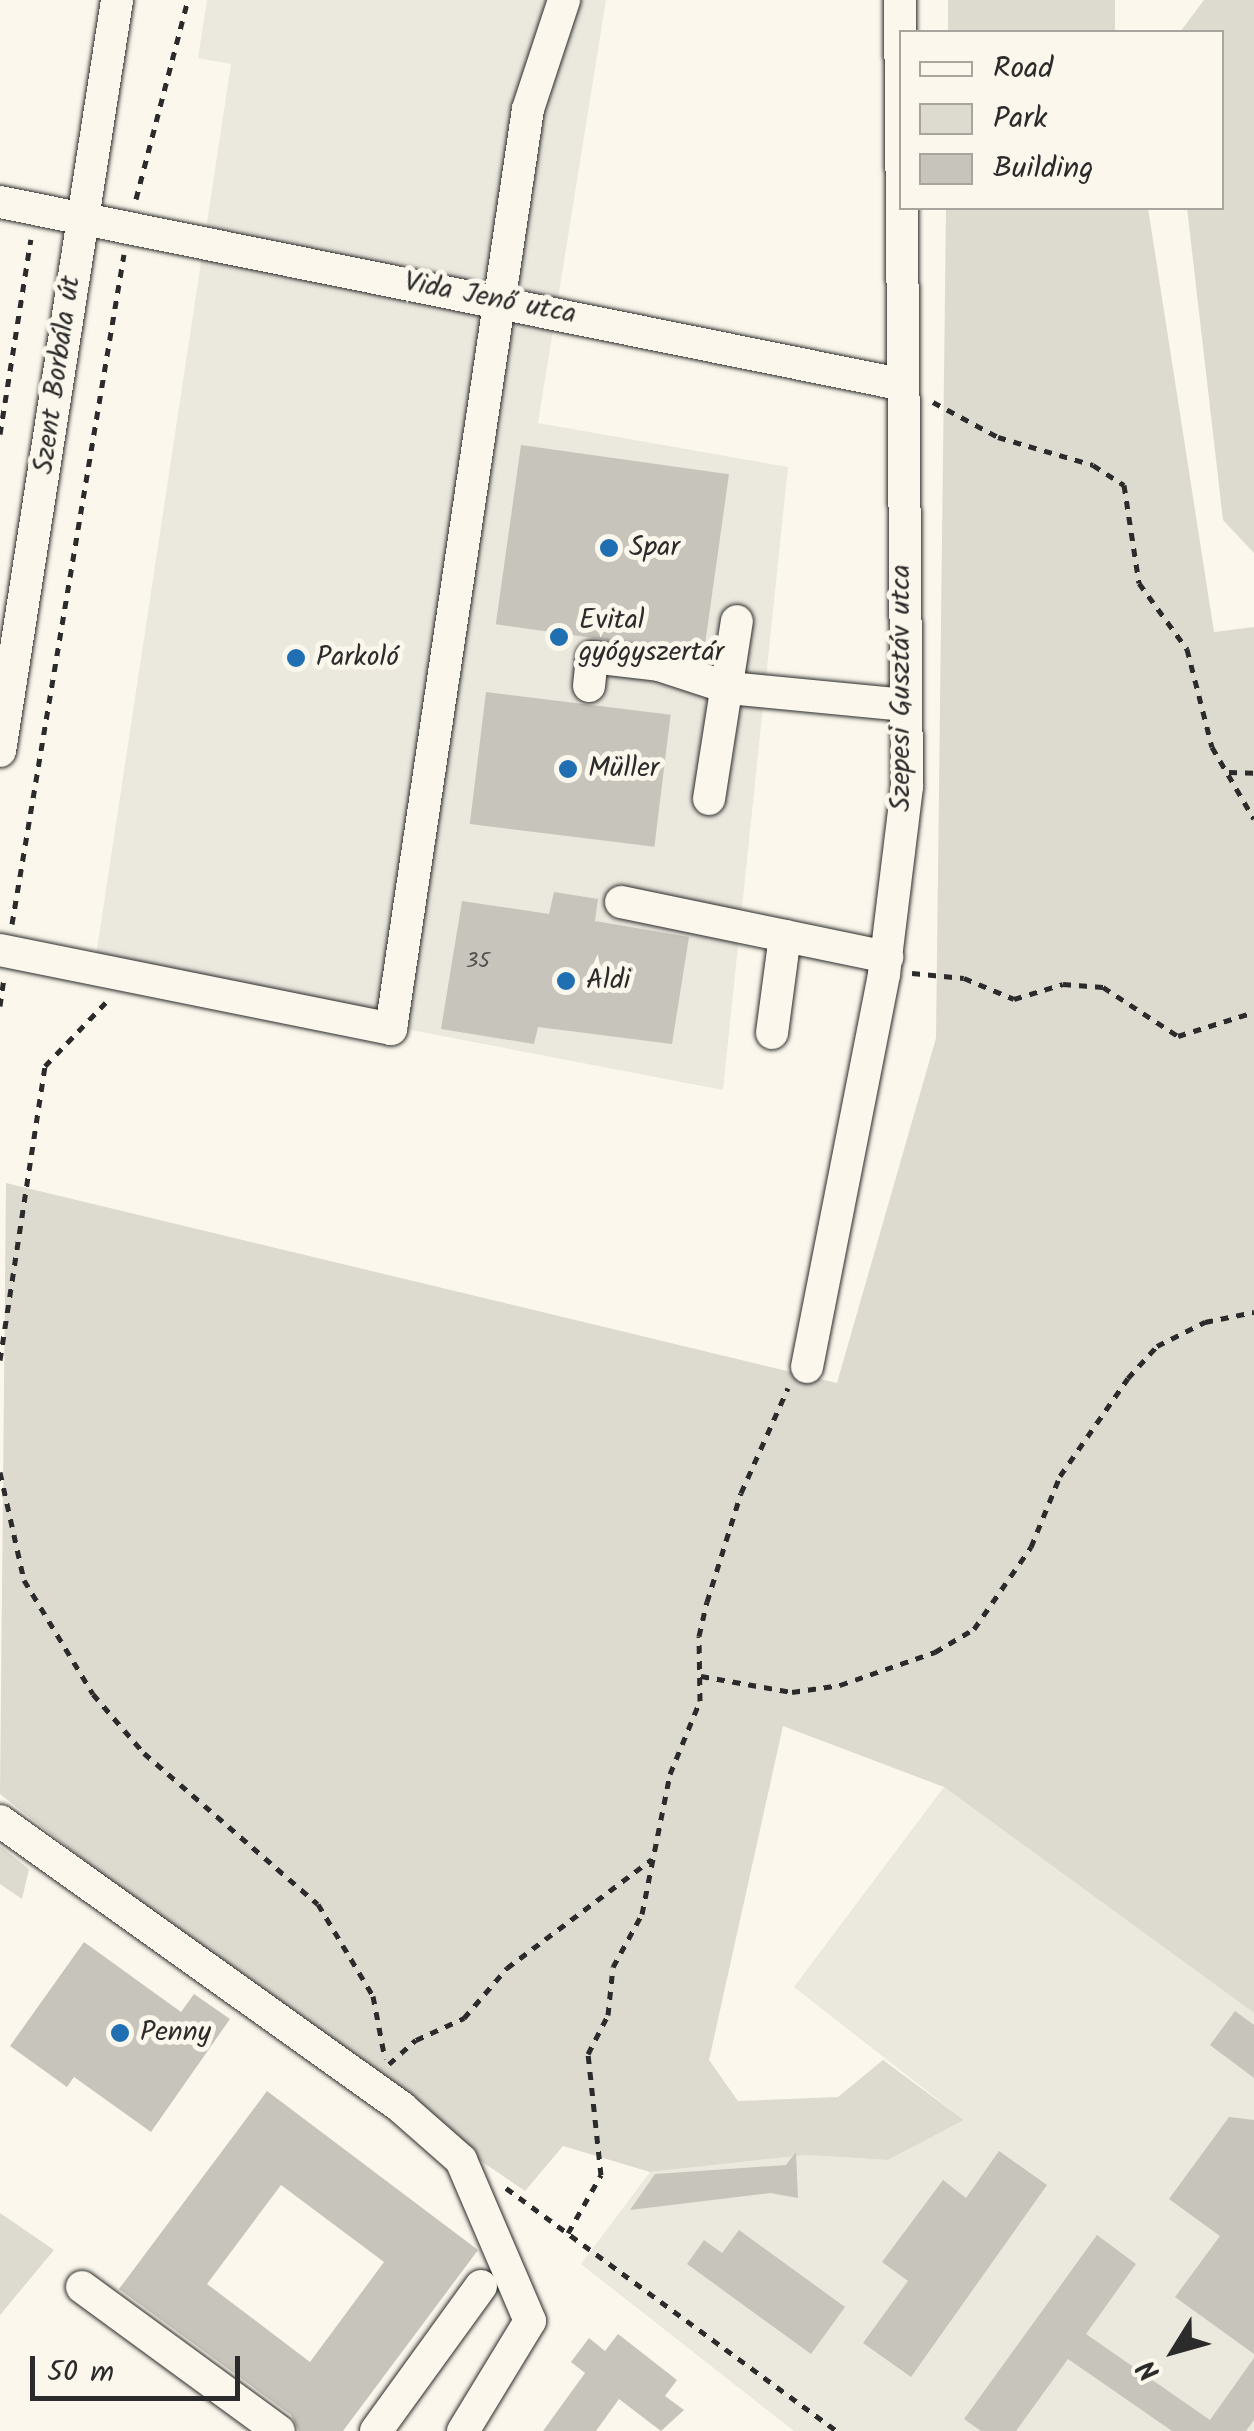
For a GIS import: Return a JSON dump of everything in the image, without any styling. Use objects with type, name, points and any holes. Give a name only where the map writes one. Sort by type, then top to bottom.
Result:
[{"type":"street","name":"Szent Borbála út","points":[[0,751],[117,0]]},
{"type":"street","points":[[4,951],[391,1029],[504,300],[528,109],[564,0]]},
{"type":"street","name":"Szepesi Gusztáv utca","points":[[900,0],[900,30]]},
{"type":"street","name":"Vida Jenő utca","points":[[0,202],[504,300],[899,384]]},
{"type":"street","name":"Szepesi Gusztáv utca","points":[[807,1367],[886,966],[906,787],[899,210]]},
{"type":"street","points":[[709,799],[737,621]]},
{"type":"street","points":[[589,686],[592,657],[659,664],[729,688],[905,705]]},
{"type":"street","points":[[621,902],[785,936],[886,966]]},
{"type":"street","points":[[772,1033],[785,936]]},
{"type":"street","points":[[0,1821],[380,2078],[461,2160],[530,2321],[462,2431]]},
{"type":"street","points":[[376,2431],[482,2286]]},
{"type":"street","points":[[82,2287],[279,2431]]},
{"type":"path","points":[[0,434],[38,210]]},
{"type":"path","points":[[899,384],[998,437],[1092,465],[1124,486],[1139,583],[1187,649],[1212,748],[1254,820]]},
{"type":"path","points":[[0,1006],[4,951],[93,432]]},
{"type":"path","points":[[1228,772],[1254,773]]},
{"type":"path","points":[[886,966],[964,978],[1014,999],[1063,984],[1102,988],[1178,1036],[1254,1012]]},
{"type":"path","points":[[0,1360],[45,1066],[107,1008],[113,973]]},
{"type":"path","points":[[701,1676],[792,1692],[840,1685],[935,1652],[974,1629],[1031,1547],[1060,1476],[1156,1346],[1206,1322],[1254,1312]]},
{"type":"path","points":[[568,2232],[602,2175],[588,2054],[608,2015],[613,1967],[642,1914],[652,1859],[701,1676],[699,1636],[741,1493],[791,1381],[807,1367]]},
{"type":"path","points":[[0,1472],[24,1580],[93,1694],[144,1753],[318,1904],[372,1996],[380,2078]]},
{"type":"path","points":[[380,2078],[416,2040],[464,2018],[507,1968],[652,1859]]},
{"type":"path","points":[[461,2160],[568,2232],[836,2431]]},
{"type":"shaded area","points":[[207,0],[606,0],[538,423],[788,467],[723,1090],[94,969],[231,64],[198,58]]},
{"type":"shaded area","points":[[944,1787],[1254,2013],[1254,2431],[794,2431],[581,2264],[650,2172],[806,2155],[888,2160],[964,2120],[794,1987]]},
{"type":"green space","points":[[948,0],[1115,0],[1115,30],[948,30]]},
{"type":"green space","points":[[1204,0],[1254,0],[1254,553],[1223,520],[1187,210],[1224,210],[1224,30],[1182,30]]},
{"type":"green space","points":[[946,210],[1148,210],[1214,632],[1254,627],[1254,2013],[944,1787],[783,1726],[709,2060],[738,2101],[838,2097],[883,2060],[964,2120],[888,2160],[806,2155],[650,2172],[563,2146],[525,2191],[375,2089],[0,1794],[6,1183],[837,1383],[936,1038]]},
{"type":"green space","points":[[0,1846],[29,1869],[22,1899],[0,1884]]},
{"type":"green space","points":[[0,2213],[54,2250],[0,2315]]},
{"type":"building","name":"Spar","points":[[521,445],[729,474],[704,653],[496,624]]},
{"type":"building","name":"Müller","points":[[486,692],[671,715],[654,847],[470,824]]},
{"type":"building","name":"Aldi","points":[[554,892],[598,899],[595,921],[689,937],[672,1044],[538,1027],[534,1044],[441,1029],[462,901],[549,914]]},
{"type":"building","name":"Penny","points":[[84,1942],[181,2012],[194,1994],[230,2019],[151,2132],[74,2077],[67,2087],[10,2046]]},
{"type":"building","points":[[1235,2011],[1254,2025],[1254,2078],[1210,2045]]},
{"type":"building","points":[[267,2091],[478,2250],[343,2431],[299,2431],[291,2415],[119,2289]],"holes":[[[281,2185],[384,2262],[310,2362],[207,2284]]]},
{"type":"building","points":[[1229,2117],[1254,2120],[1254,2354],[1175,2297],[1220,2236],[1169,2199]]},
{"type":"building","points":[[999,2151],[1047,2185],[911,2377],[863,2343],[908,2281],[882,2262],[943,2180],[966,2198]]},
{"type":"building","points":[[796,2152],[798,2198],[770,2193],[630,2210],[655,2174],[786,2165]]},
{"type":"building","points":[[739,2230],[845,2307],[811,2354],[687,2264],[704,2240],[722,2253]]},
{"type":"building","points":[[1097,2235],[1136,2264],[1086,2334],[1210,2420],[1254,2358],[1254,2420],[1246,2431],[1172,2431],[1068,2359],[1016,2431],[981,2431],[964,2419]]},
{"type":"building","points":[[618,2334],[677,2380],[665,2396],[684,2410],[661,2431],[619,2399],[596,2431],[543,2431],[585,2373],[571,2362],[589,2338],[605,2351]]},
{"type":"place","name":"Spar","points":[[609,548]]},
{"type":"place","name":"Evital gyógyszertár","points":[[559,637]]},
{"type":"place","name":"Parkoló","points":[[296,658]]},
{"type":"place","name":"Müller","points":[[568,769]]},
{"type":"place","name":"Aldi","points":[[566,981]]},
{"type":"place","name":"Penny","points":[[120,2033]]}]
